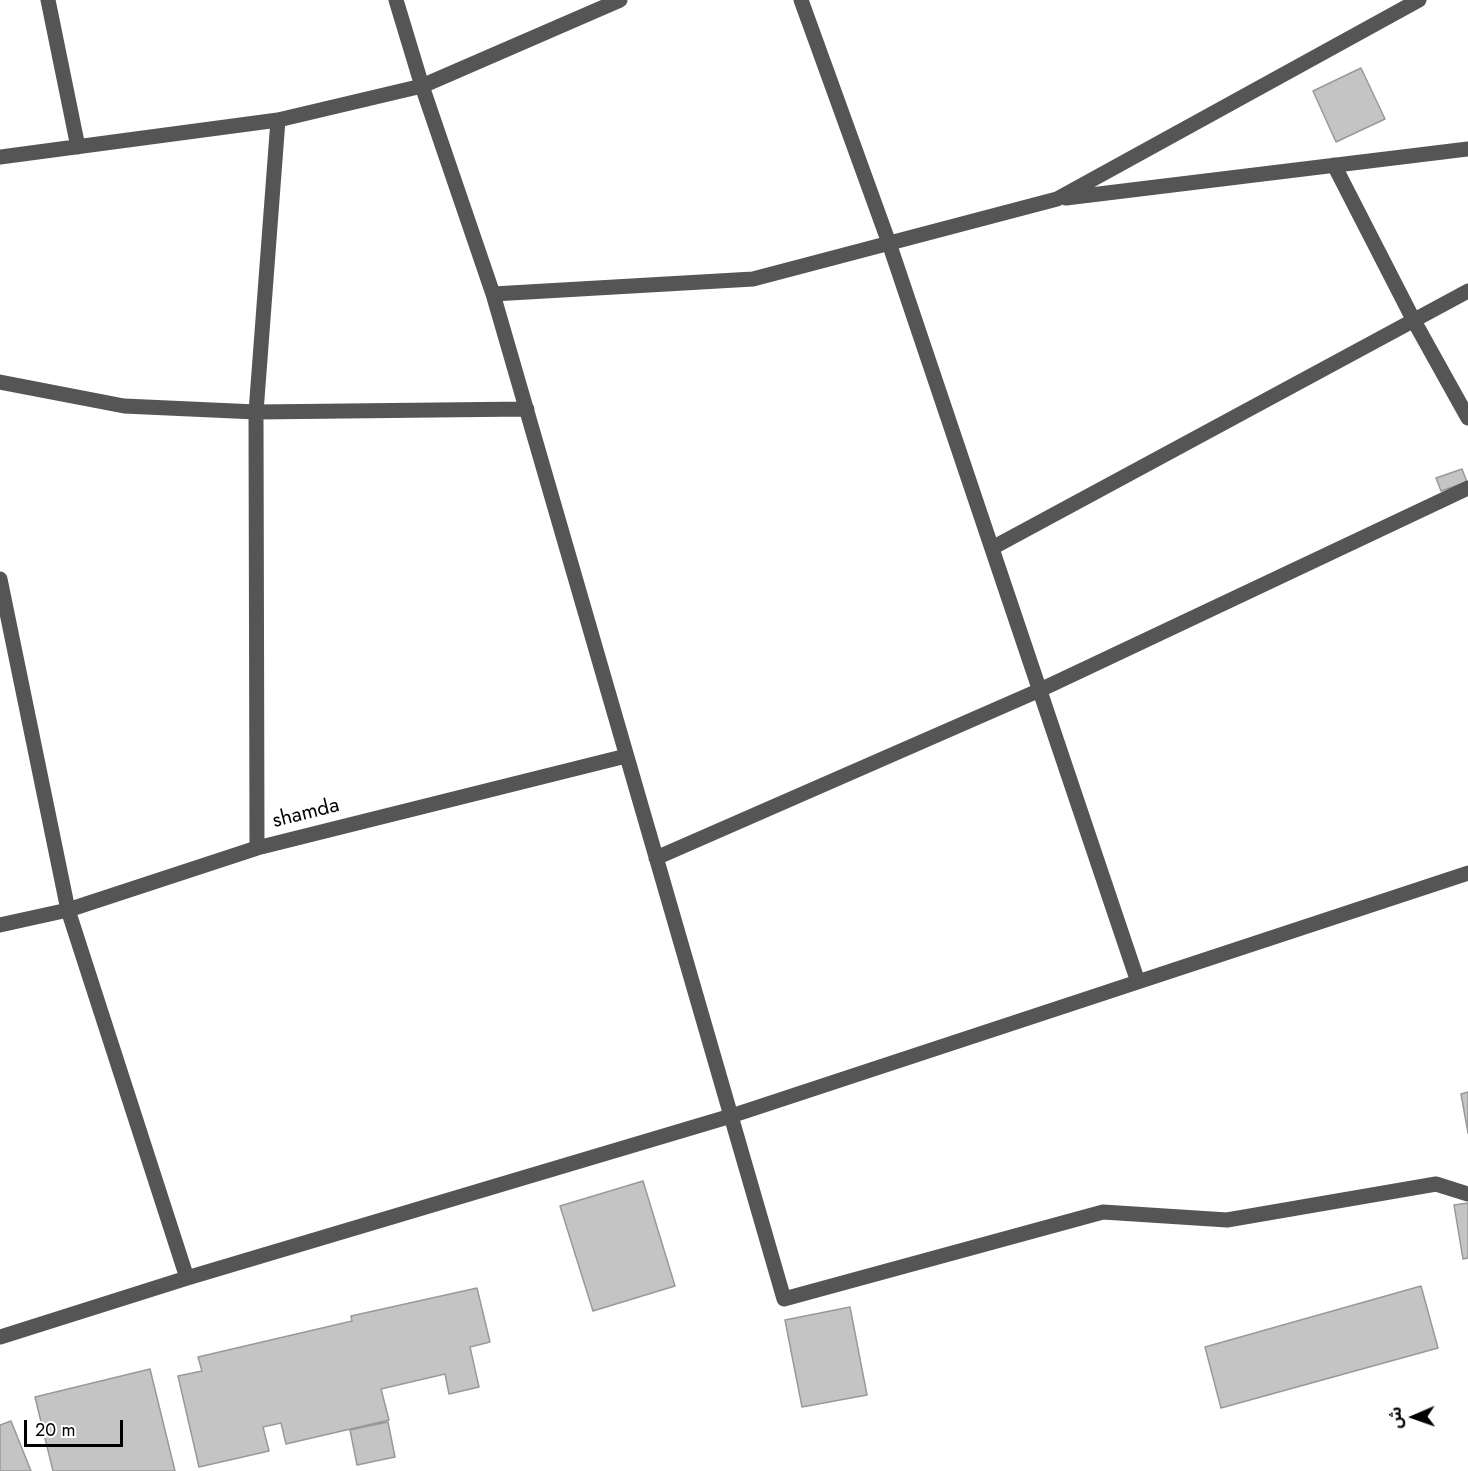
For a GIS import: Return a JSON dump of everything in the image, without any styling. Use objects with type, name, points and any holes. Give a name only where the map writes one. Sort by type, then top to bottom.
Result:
[{"type":"street","points":[[48,0],[78,147]]},
{"type":"street","points":[[396,0],[422,86],[493,294],[784,1299],[1103,1212],[1227,1220],[1437,1184],[1468,1194]]},
{"type":"street","points":[[0,157],[278,120],[422,86],[620,0]]},
{"type":"street","points":[[801,0],[889,243],[1138,982]]},
{"type":"street","points":[[1057,199],[1419,0]]},
{"type":"street","points":[[257,848],[256,412],[278,120]]},
{"type":"street","points":[[493,294],[753,279],[1057,199],[1468,149]]},
{"type":"street","points":[[1334,165],[1414,321],[1468,418]]},
{"type":"street","points":[[992,548],[1468,291]]},
{"type":"street","points":[[0,382],[124,406],[256,412],[527,409]]},
{"type":"street","points":[[656,858],[1040,690],[1468,488]]},
{"type":"street","points":[[0,579],[68,910],[187,1278]]},
{"type":"street","name":"shamda","points":[[0,925],[68,910],[257,848],[626,756]]},
{"type":"street","points":[[0,1337],[187,1278],[731,1116],[1468,873]]},
{"type":"building","points":[[1361,68],[1385,119],[1336,142],[1313,91]]},
{"type":"building","points":[[1462,469],[1467,482],[1441,491],[1436,478]]},
{"type":"building","points":[[1468,1092],[1468,1133],[1461,1094]]},
{"type":"building","points":[[643,1181],[675,1286],[593,1311],[560,1206]]},
{"type":"building","points":[[1468,1203],[1468,1258],[1463,1259],[1454,1205]]},
{"type":"building","points":[[1421,1286],[1438,1348],[1221,1408],[1205,1347]]},
{"type":"building","points":[[477,1288],[490,1342],[470,1347],[479,1387],[449,1394],[445,1374],[381,1389],[389,1420],[286,1444],[281,1423],[263,1427],[269,1451],[199,1467],[178,1376],[202,1371],[198,1357],[352,1321],[351,1316]]},
{"type":"building","points":[[850,1307],[867,1395],[802,1407],[785,1320]]},
{"type":"building","points":[[150,1369],[175,1471],[53,1471],[35,1397]]},
{"type":"building","points":[[11,1421],[31,1471],[0,1471],[0,1425]]},
{"type":"building","points":[[388,1422],[395,1457],[357,1465],[350,1430]]}]
